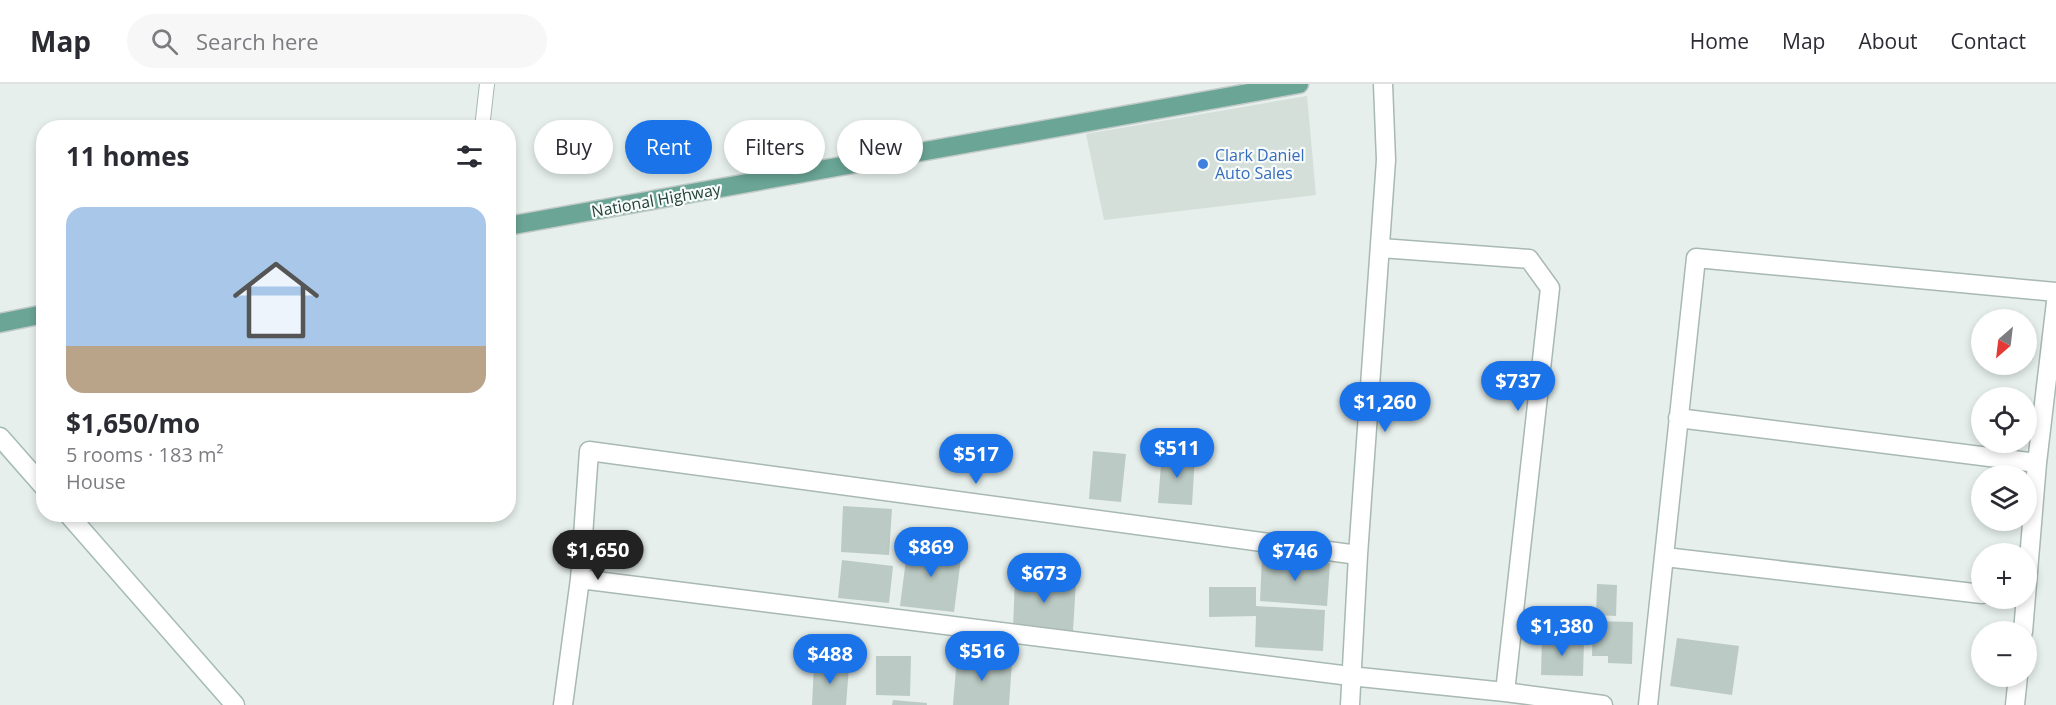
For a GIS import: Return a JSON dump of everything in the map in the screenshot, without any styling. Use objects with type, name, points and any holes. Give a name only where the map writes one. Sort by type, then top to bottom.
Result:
[{"type":"main road","name":"National Highway","points":[[516,225],[1299,84]]},
{"type":"main road","points":[[0,323],[36,316]]},
{"type":"street","points":[[1350,705],[1350,676],[1386,160],[1383,84]]},
{"type":"street","points":[[1381,248],[1529,259],[1550,288],[1505,692]]},
{"type":"street","points":[[1648,705],[1696,258],[2056,292]]},
{"type":"street","points":[[2031,543],[2037,463],[2056,302]]},
{"type":"street","points":[[1678,418],[2037,463]]},
{"type":"street","points":[[0,437],[36,478]]},
{"type":"street","points":[[563,705],[580,579],[589,452],[1358,555]]},
{"type":"street","points":[[75,522],[234,705]]},
{"type":"street","points":[[1665,557],[1971,593]]},
{"type":"street","points":[[580,579],[1350,676],[1603,705]]},
{"type":"street","points":[[2015,705],[2017,687]]},
{"type":"lane","points":[[483,120],[487,84]]},
{"type":"shaded area","name":"Clark Daniel Auto Sales","points":[[1307,96],[1316,195],[1104,220],[1086,134]]},
{"type":"building","points":[[1093,451],[1126,454],[1121,502],[1089,499]]},
{"type":"building","points":[[1162,452],[1195,455],[1192,505],[1158,503]]},
{"type":"building","points":[[843,506],[892,509],[889,555],[841,552]]},
{"type":"building","points":[[908,544],[962,551],[954,612],[900,606]]},
{"type":"building","points":[[1262,558],[1330,563],[1327,606],[1260,601]]},
{"type":"building","points":[[842,560],[893,566],[889,603],[838,598]]},
{"type":"building","points":[[1015,578],[1076,581],[1073,631],[1013,628]]},
{"type":"building","points":[[1597,584],[1617,585],[1616,616],[1596,615]]},
{"type":"building","points":[[1209,587],[1256,587],[1256,606],[1325,610],[1323,651],[1255,647],[1256,616],[1209,617]]},
{"type":"building","points":[[1593,621],[1633,622],[1632,664],[1608,663],[1608,656],[1592,656]]},
{"type":"building","points":[[1542,638],[1584,639],[1583,676],[1541,675]]},
{"type":"building","points":[[1677,638],[1739,646],[1732,695],[1670,686]]},
{"type":"building","points":[[876,656],[911,656],[910,696],[876,695]]},
{"type":"building","points":[[957,657],[1012,662],[1009,705],[953,705]]},
{"type":"building","points":[[814,665],[849,667],[846,705],[812,705]]},
{"type":"building","points":[[893,700],[927,703],[927,705],[892,705]]},
{"type":"place","name":"Clark Daniel Auto Sales","points":[[1203,164]]}]
